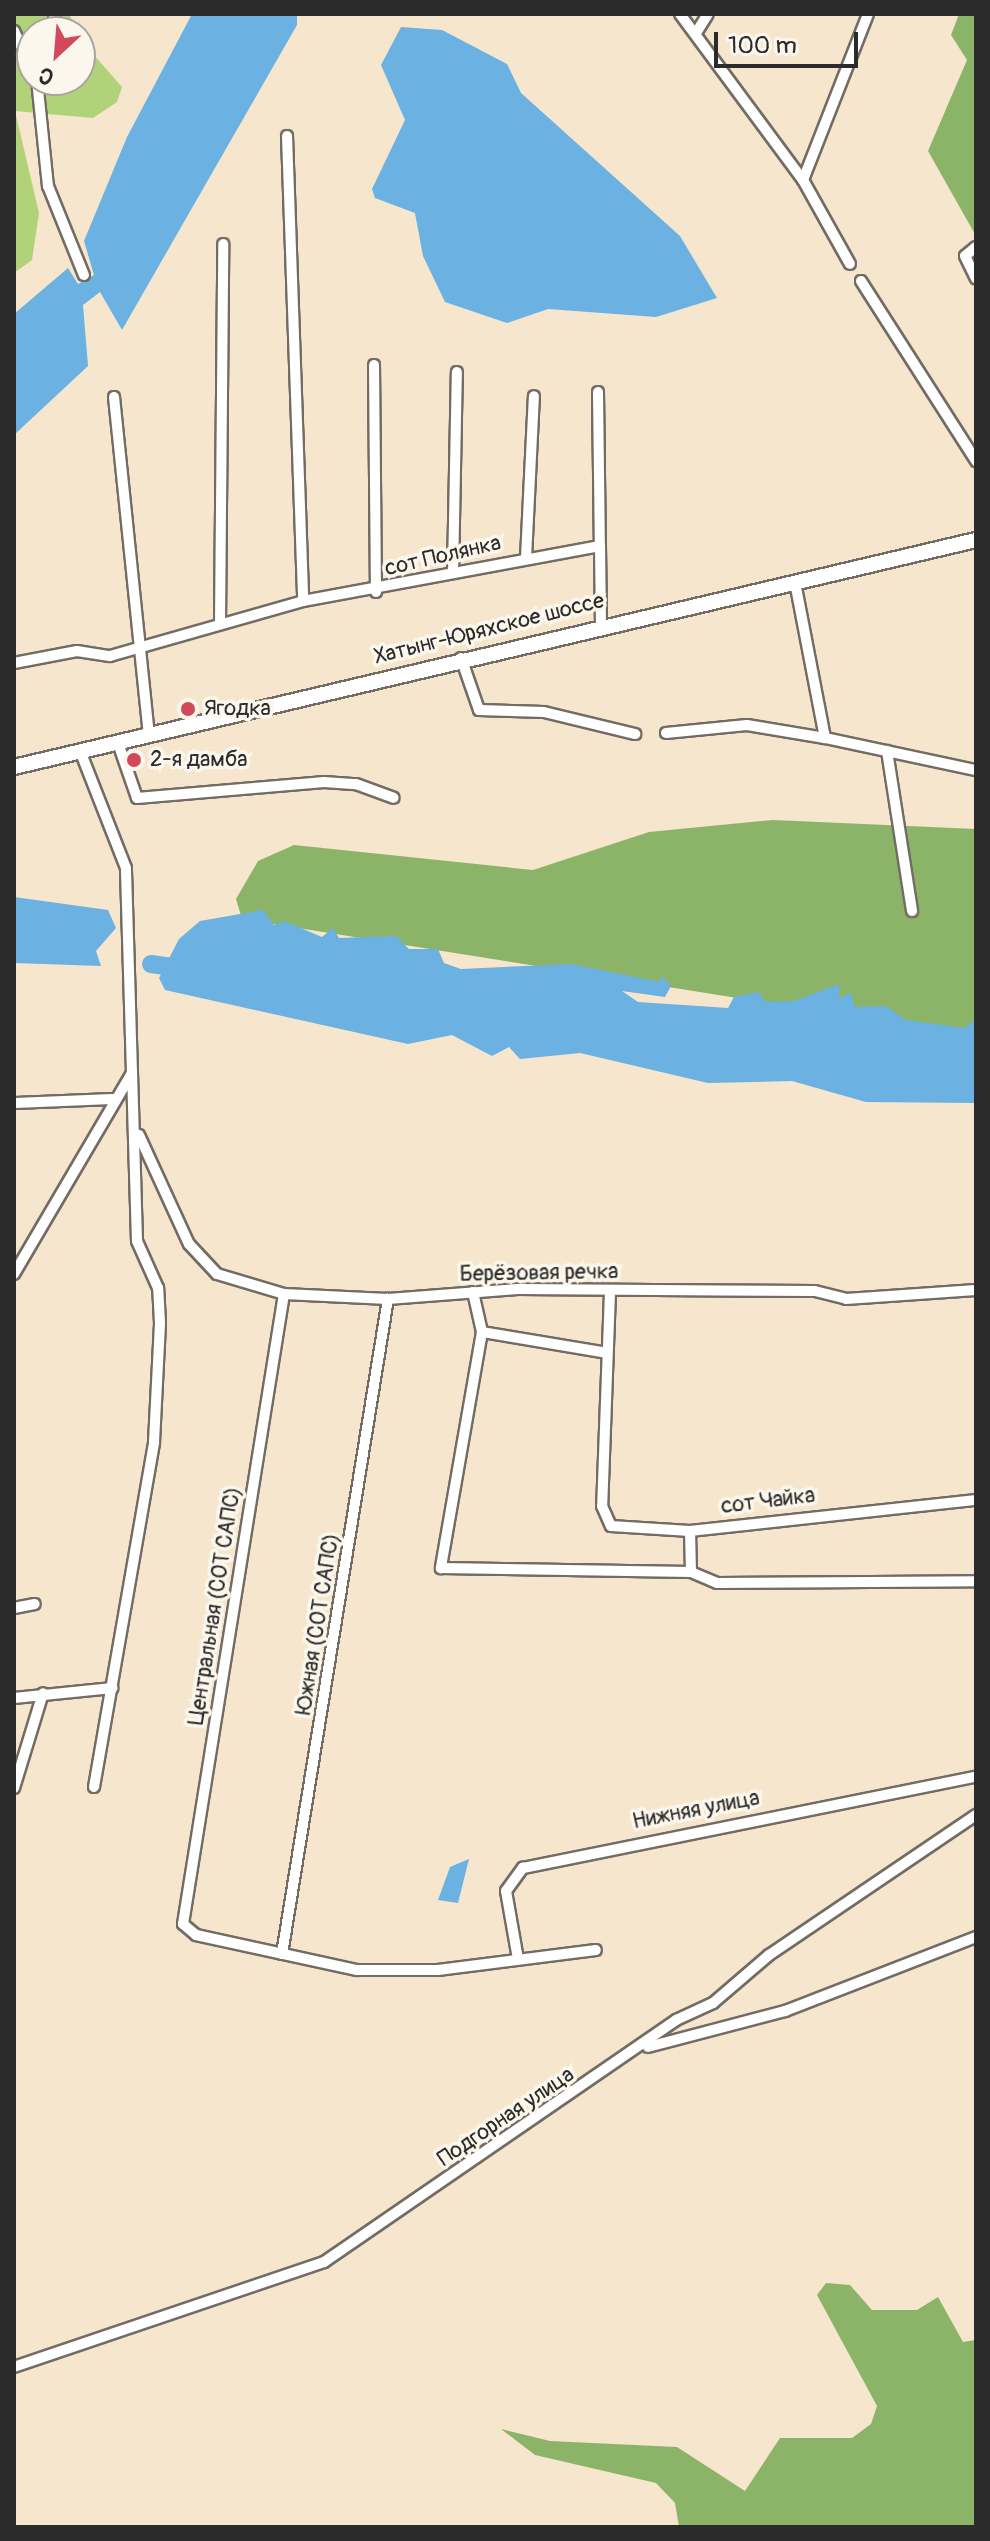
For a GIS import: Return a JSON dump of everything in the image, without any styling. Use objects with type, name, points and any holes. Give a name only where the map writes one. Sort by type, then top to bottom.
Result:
[{"type":"main road","name":"Хатынг-Юряхское шоссе","points":[[14,767],[601,624],[976,540]]},
{"type":"street","points":[[680,14],[803,180],[850,264]]},
{"type":"street","points":[[696,33],[708,14]]},
{"type":"street","points":[[803,180],[868,14]]},
{"type":"street","points":[[39,96],[48,186],[84,275]]},
{"type":"street","points":[[287,136],[303,601]]},
{"type":"street","points":[[220,623],[223,244]]},
{"type":"street","points":[[976,247],[965,256],[976,279]]},
{"type":"street","points":[[861,281],[976,461]]},
{"type":"street","points":[[374,365],[376,592]]},
{"type":"street","points":[[453,573],[457,372]]},
{"type":"street","points":[[598,392],[601,624]]},
{"type":"street","points":[[526,558],[534,396]]},
{"type":"street","points":[[114,397],[149,735]]},
{"type":"street","name":"сот Полянка","points":[[14,663],[77,651],[110,656],[139,643],[303,601],[376,592],[526,558],[600,546]]},
{"type":"street","points":[[795,582],[825,738]]},
{"type":"street","points":[[461,658],[479,710],[544,712],[635,734]]},
{"type":"street","points":[[666,733],[747,725],[976,770]]},
{"type":"street","points":[[118,743],[137,798],[324,782],[356,784],[394,798]]},
{"type":"street","points":[[887,751],[912,911]]},
{"type":"street","points":[[81,753],[126,868],[132,1073],[139,1135],[136,1225],[158,1288],[160,1338],[154,1442],[94,1787]]},
{"type":"street","points":[[14,1274],[113,1099],[132,1073]]},
{"type":"street","points":[[14,1103],[113,1099]]},
{"type":"street","name":"Берёзовая речка","points":[[139,1135],[189,1244],[217,1274],[284,1294],[388,1299],[473,1292],[815,1291],[846,1299],[976,1290]]},
{"type":"street","points":[[473,1292],[482,1332],[441,1568],[691,1572],[717,1583],[976,1581]]},
{"type":"street","points":[[482,1332],[607,1353],[610,1292]]},
{"type":"street","name":"Центральная (СОТ САПС)","points":[[282,1954],[196,1935],[183,1924],[284,1294]]},
{"type":"street","name":"Южная (СОТ САПС)","points":[[282,1954],[388,1299]]},
{"type":"street","name":"сот Чайка","points":[[607,1353],[602,1506],[611,1526],[690,1531],[976,1500]]},
{"type":"street","points":[[690,1531],[691,1572]]},
{"type":"street","points":[[14,1608],[35,1604]]},
{"type":"street","points":[[14,1698],[112,1688]]},
{"type":"street","points":[[14,1788],[43,1693]]},
{"type":"street","name":"Нижняя улица","points":[[518,1959],[506,1891],[523,1868],[976,1777]]},
{"type":"street","name":"Подгорная улица","points":[[14,2367],[324,2262],[647,2047],[976,1815]]},
{"type":"street","points":[[647,2047],[785,2011],[976,1937]]},
{"type":"street","points":[[282,1954],[357,1970],[518,1959],[596,1950]]},
{"type":"green space","points":[[14,14],[69,14],[16,16],[16,96],[96,96],[96,57],[122,87],[117,102],[93,118],[15,111],[39,213],[32,260],[14,273]]},
{"type":"green space","points":[[959,14],[976,14],[976,236],[928,151],[967,60],[951,35]]},
{"type":"green space","points":[[773,820],[976,829],[976,1036],[242,919],[236,899],[258,861],[294,845],[533,870],[649,832]]},
{"type":"green space","points":[[826,2283],[850,2285],[872,2310],[917,2310],[938,2297],[963,2342],[976,2340],[976,2527],[679,2527],[675,2503],[656,2483],[535,2455],[501,2429],[550,2441],[677,2447],[745,2491],[780,2438],[852,2438],[871,2424],[877,2406],[817,2295]]},
{"type":"water","points":[[192,14],[297,14],[297,25],[122,330],[100,292],[83,305],[88,366],[14,435],[14,314],[68,268],[78,284],[94,275],[84,241],[127,137]]},
{"type":"water","points":[[401,27],[442,30],[507,64],[521,93],[680,236],[717,298],[656,317],[548,309],[507,323],[445,302],[423,256],[415,213],[375,198],[372,189],[405,120],[381,65]]},
{"type":"water","points":[[14,897],[108,910],[116,928],[96,951],[101,966],[14,963]]},
{"type":"water","points":[[263,910],[274,925],[284,921],[322,937],[333,928],[339,938],[396,936],[409,949],[438,949],[444,963],[461,969],[571,964],[660,982],[662,976],[671,986],[665,997],[622,991],[638,1002],[728,1008],[734,997],[758,992],[766,1002],[794,1001],[839,984],[839,998],[851,993],[855,1007],[886,1006],[906,1020],[965,1028],[976,1019],[976,1103],[866,1102],[792,1081],[708,1083],[580,1053],[520,1059],[509,1047],[492,1056],[452,1035],[408,1044],[165,990],[159,978],[179,939],[200,921]]},
{"type":"water","points":[[469,1859],[458,1903],[438,1900],[450,1867]]},
{"type":"waterway","points":[[151,964],[187,969]]},
{"type":"place","name":"Ягодка","points":[[188,709]]},
{"type":"place","name":"2-я дамба","points":[[134,760]]}]
